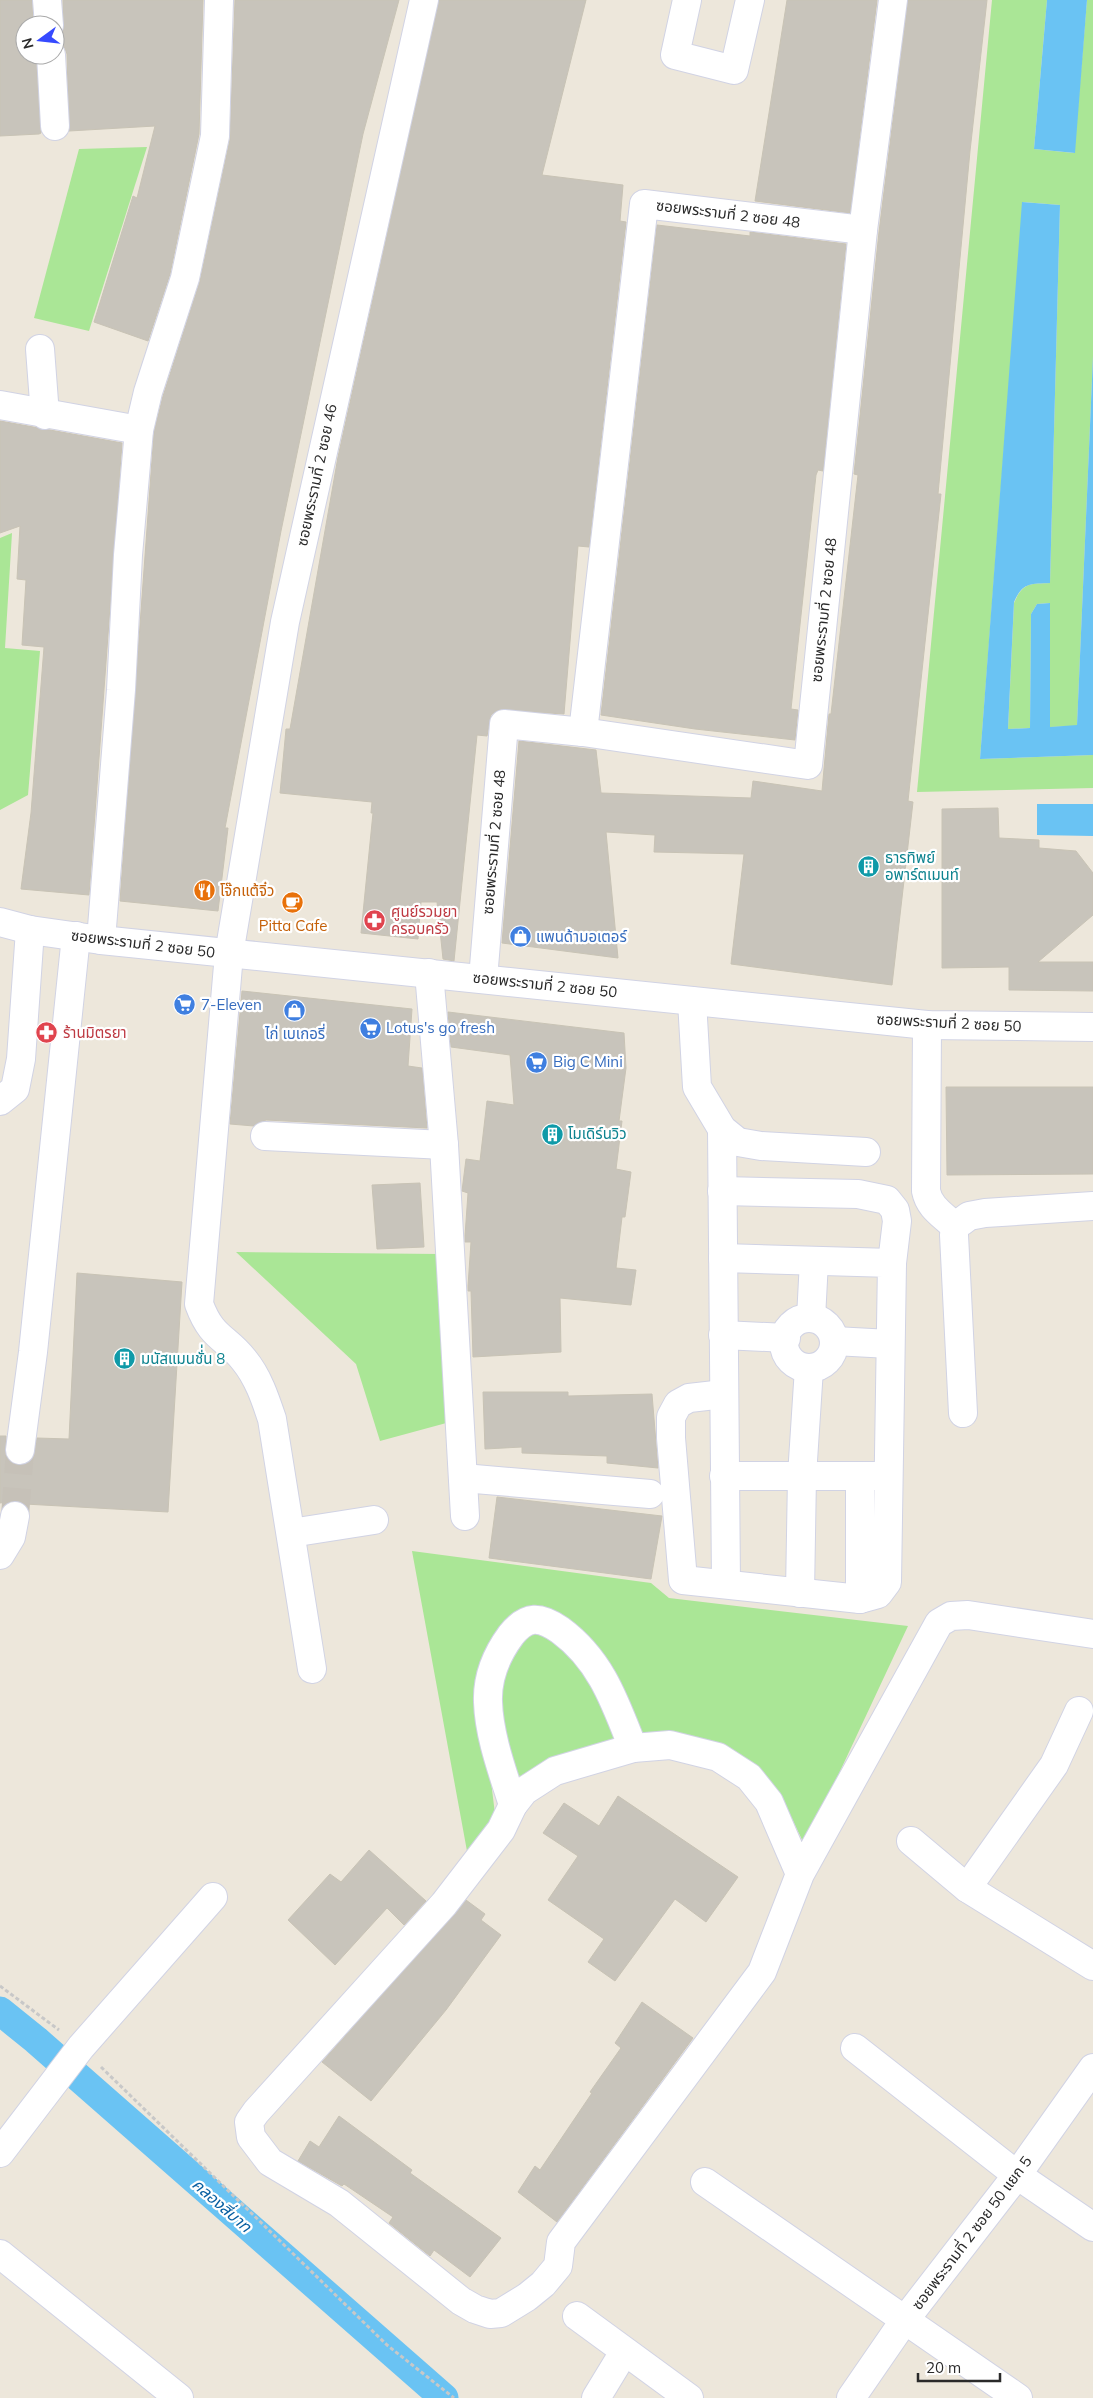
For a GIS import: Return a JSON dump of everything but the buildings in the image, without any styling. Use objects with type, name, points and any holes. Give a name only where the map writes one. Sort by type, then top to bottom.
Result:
[{"type":"street","points":[[47,0],[48,15]]},
{"type":"street","points":[[20,1450],[121,690],[128,555],[139,430],[148,392],[185,278],[215,136],[219,0]]},
{"type":"street","name":"ซอยพระรามที่ 2 ซอย 46","points":[[312,1669],[272,1419],[261,1388],[244,1359],[216,1335],[205,1322],[199,1304],[229,954],[285,622],[424,0]]},
{"type":"street","points":[[687,0],[675,54],[734,70],[750,0]]},
{"type":"street","name":"ซอยพระรามที่ 2 ซอย 48","points":[[483,978],[504,724],[583,732],[808,764],[863,230],[893,0]]},
{"type":"street","points":[[52,65],[55,126]]},
{"type":"street","name":"ซอยพระรามที่ 2 ซอย 48","points":[[583,732],[644,204],[863,230]]},
{"type":"street","points":[[40,349],[45,415]]},
{"type":"street","points":[[0,405],[45,415],[139,430]]},
{"type":"street","name":"ซอยพระรามที่ 2 ซอย 50","points":[[0,922],[30,930],[229,954],[483,978],[927,1025],[1093,1027]]},
{"type":"street","points":[[0,1101],[15,1089],[21,1059],[30,930]]},
{"type":"street","points":[[430,973],[444,1145],[466,1516]]},
{"type":"street","points":[[692,1001],[697,1087],[722,1129],[738,1142],[761,1146],[866,1152]]},
{"type":"street","points":[[927,1025],[926,1191],[933,1208],[955,1227],[963,1413]]},
{"type":"street","points":[[722,1129],[726,1584]]},
{"type":"street","points":[[265,1136],[444,1145]]},
{"type":"street","points":[[722,1191],[858,1194],[888,1200],[895,1210],[897,1221],[892,1263],[887,1582],[878,1594],[860,1598],[683,1580],[671,1438],[671,1417],[678,1404],[689,1398],[724,1394]]},
{"type":"street","points":[[955,1227],[970,1216],[985,1213],[1093,1206]]},
{"type":"street","points":[[723,1258],[892,1263]]},
{"type":"street","points":[[811,1318],[814,1261]]},
{"type":"street","points":[[804,1318],[811,1318],[827,1324],[833,1335],[834,1342],[830,1358],[820,1365],[809,1368],[797,1365],[788,1356],[784,1345],[786,1338],[786,1333],[794,1323],[804,1318]]},
{"type":"street","points":[[723,1335],[786,1338]]},
{"type":"street","points":[[834,1342],[890,1344]]},
{"type":"street","points":[[800,1593],[802,1476],[809,1368]]},
{"type":"street","points":[[724,1476],[888,1476]]},
{"type":"street","points":[[860,1476],[860,1598]]},
{"type":"street","points":[[463,1478],[650,1494]]},
{"type":"street","points":[[0,1555],[11,1537],[15,1516]]},
{"type":"street","points":[[291,1532],[374,1520]]},
{"type":"street","points":[[800,1874],[769,1802],[749,1777],[718,1757],[670,1745],[633,1748],[555,1771],[524,1790],[513,1806],[501,1830],[444,1904],[249,2122],[251,2137],[270,2162],[339,2203],[461,2301],[490,2314],[501,2313],[527,2297],[543,2284],[558,2266],[561,2242],[762,1972],[800,1874],[939,1622],[951,1616],[968,1615],[1093,1634]]},
{"type":"street","points":[[513,1806],[500,1761],[488,1702],[489,1680],[503,1645],[524,1623],[537,1618],[548,1622],[579,1644],[591,1658],[607,1685],[633,1748]]},
{"type":"street","points":[[967,1888],[1054,1765],[1079,1711]]},
{"type":"street","points":[[911,1841],[967,1888],[1093,1966]]},
{"type":"street","points":[[0,2152],[51,2085],[213,1897]]},
{"type":"street","points":[[855,2048],[1017,2175],[1093,2227]]},
{"type":"street","name":"ซอยพระรามที่ 2 ซอย 50 แยก 5","points":[[852,2398],[904,2321],[1017,2175],[1093,2068]]},
{"type":"street","points":[[705,2182],[1018,2398]]},
{"type":"street","points":[[0,2254],[179,2398]]},
{"type":"street","points":[[577,2316],[689,2398]]},
{"type":"street","points":[[596,2398],[624,2352]]},
{"type":"path","points":[[0,1986],[78,2053],[388,2345],[454,2398]]},
{"type":"green space","points":[[992,0],[1047,0],[1034,149],[1074,153],[1087,0],[1093,0],[1093,356],[1077,726],[1050,727],[1049,603],[1037,604],[1031,614],[1030,728],[1008,729],[1014,603],[1024,588],[1032,584],[1050,583],[1060,205],[1023,202],[980,759],[1093,755],[1093,788],[917,792]]},
{"type":"green space","points":[[147,147],[89,331],[34,318],[79,149]]},
{"type":"green space","points":[[12,533],[5,648],[40,651],[28,795],[0,810],[0,538]]},
{"type":"green space","points":[[236,1252],[440,1254],[450,1422],[380,1441],[356,1364]]},
{"type":"green space","points":[[412,1551],[651,1583],[669,1598],[908,1626],[805,1846],[782,1798],[755,1767],[654,1733],[636,1733],[569,1624],[502,1629],[490,1773],[495,1814],[467,1851]]},
{"type":"green space","points":[[534,1631],[548,1631],[586,1667],[616,1739],[524,1778],[516,1774],[500,1713],[504,1675],[514,1647]]},
{"type":"water","points":[[1047,0],[1087,0],[1075,153],[1034,149]]},
{"type":"water","points":[[1022,202],[1060,205],[1050,583],[1024,587],[1014,602],[1008,729],[1030,728],[1031,614],[1037,604],[1050,603],[1050,727],[1077,725],[1093,356],[1093,755],[980,759]]},
{"type":"water","points":[[1037,804],[1093,804],[1093,836],[1037,835]]},
{"type":"waterway","name":"คลองสี่บาท","points":[[0,2011],[36,2040],[444,2398]]},
{"type":"tunnel","points":[[15,1516],[20,1450]]},
{"type":"place","name":"ธารทิพย์ อพาร์ตเมนท์","points":[[869,867]]},
{"type":"place","name":"โจ๊กแต้จิ๋ว","points":[[204,891]]},
{"type":"place","name":"Pitta Cafe","points":[[293,903]]},
{"type":"place","name":"ศูนย์รวมยา ครอบครัว","points":[[375,921]]},
{"type":"place","name":"แพนด้ามอเตอร์","points":[[520,937]]},
{"type":"place","name":"7-Eleven","points":[[185,1005]]},
{"type":"place","name":"ไก่ เบเกอรี่","points":[[295,1011]]},
{"type":"place","name":"Lotus's go fresh","points":[[370,1028]]},
{"type":"place","name":"ร้านมิตรยา","points":[[47,1033]]},
{"type":"place","name":"Big C Mini","points":[[537,1062]]},
{"type":"place","name":"โมเดิร์นวิว","points":[[552,1134]]},
{"type":"place","name":"มนัสแมนชั่่น 8","points":[[125,1359]]}]
